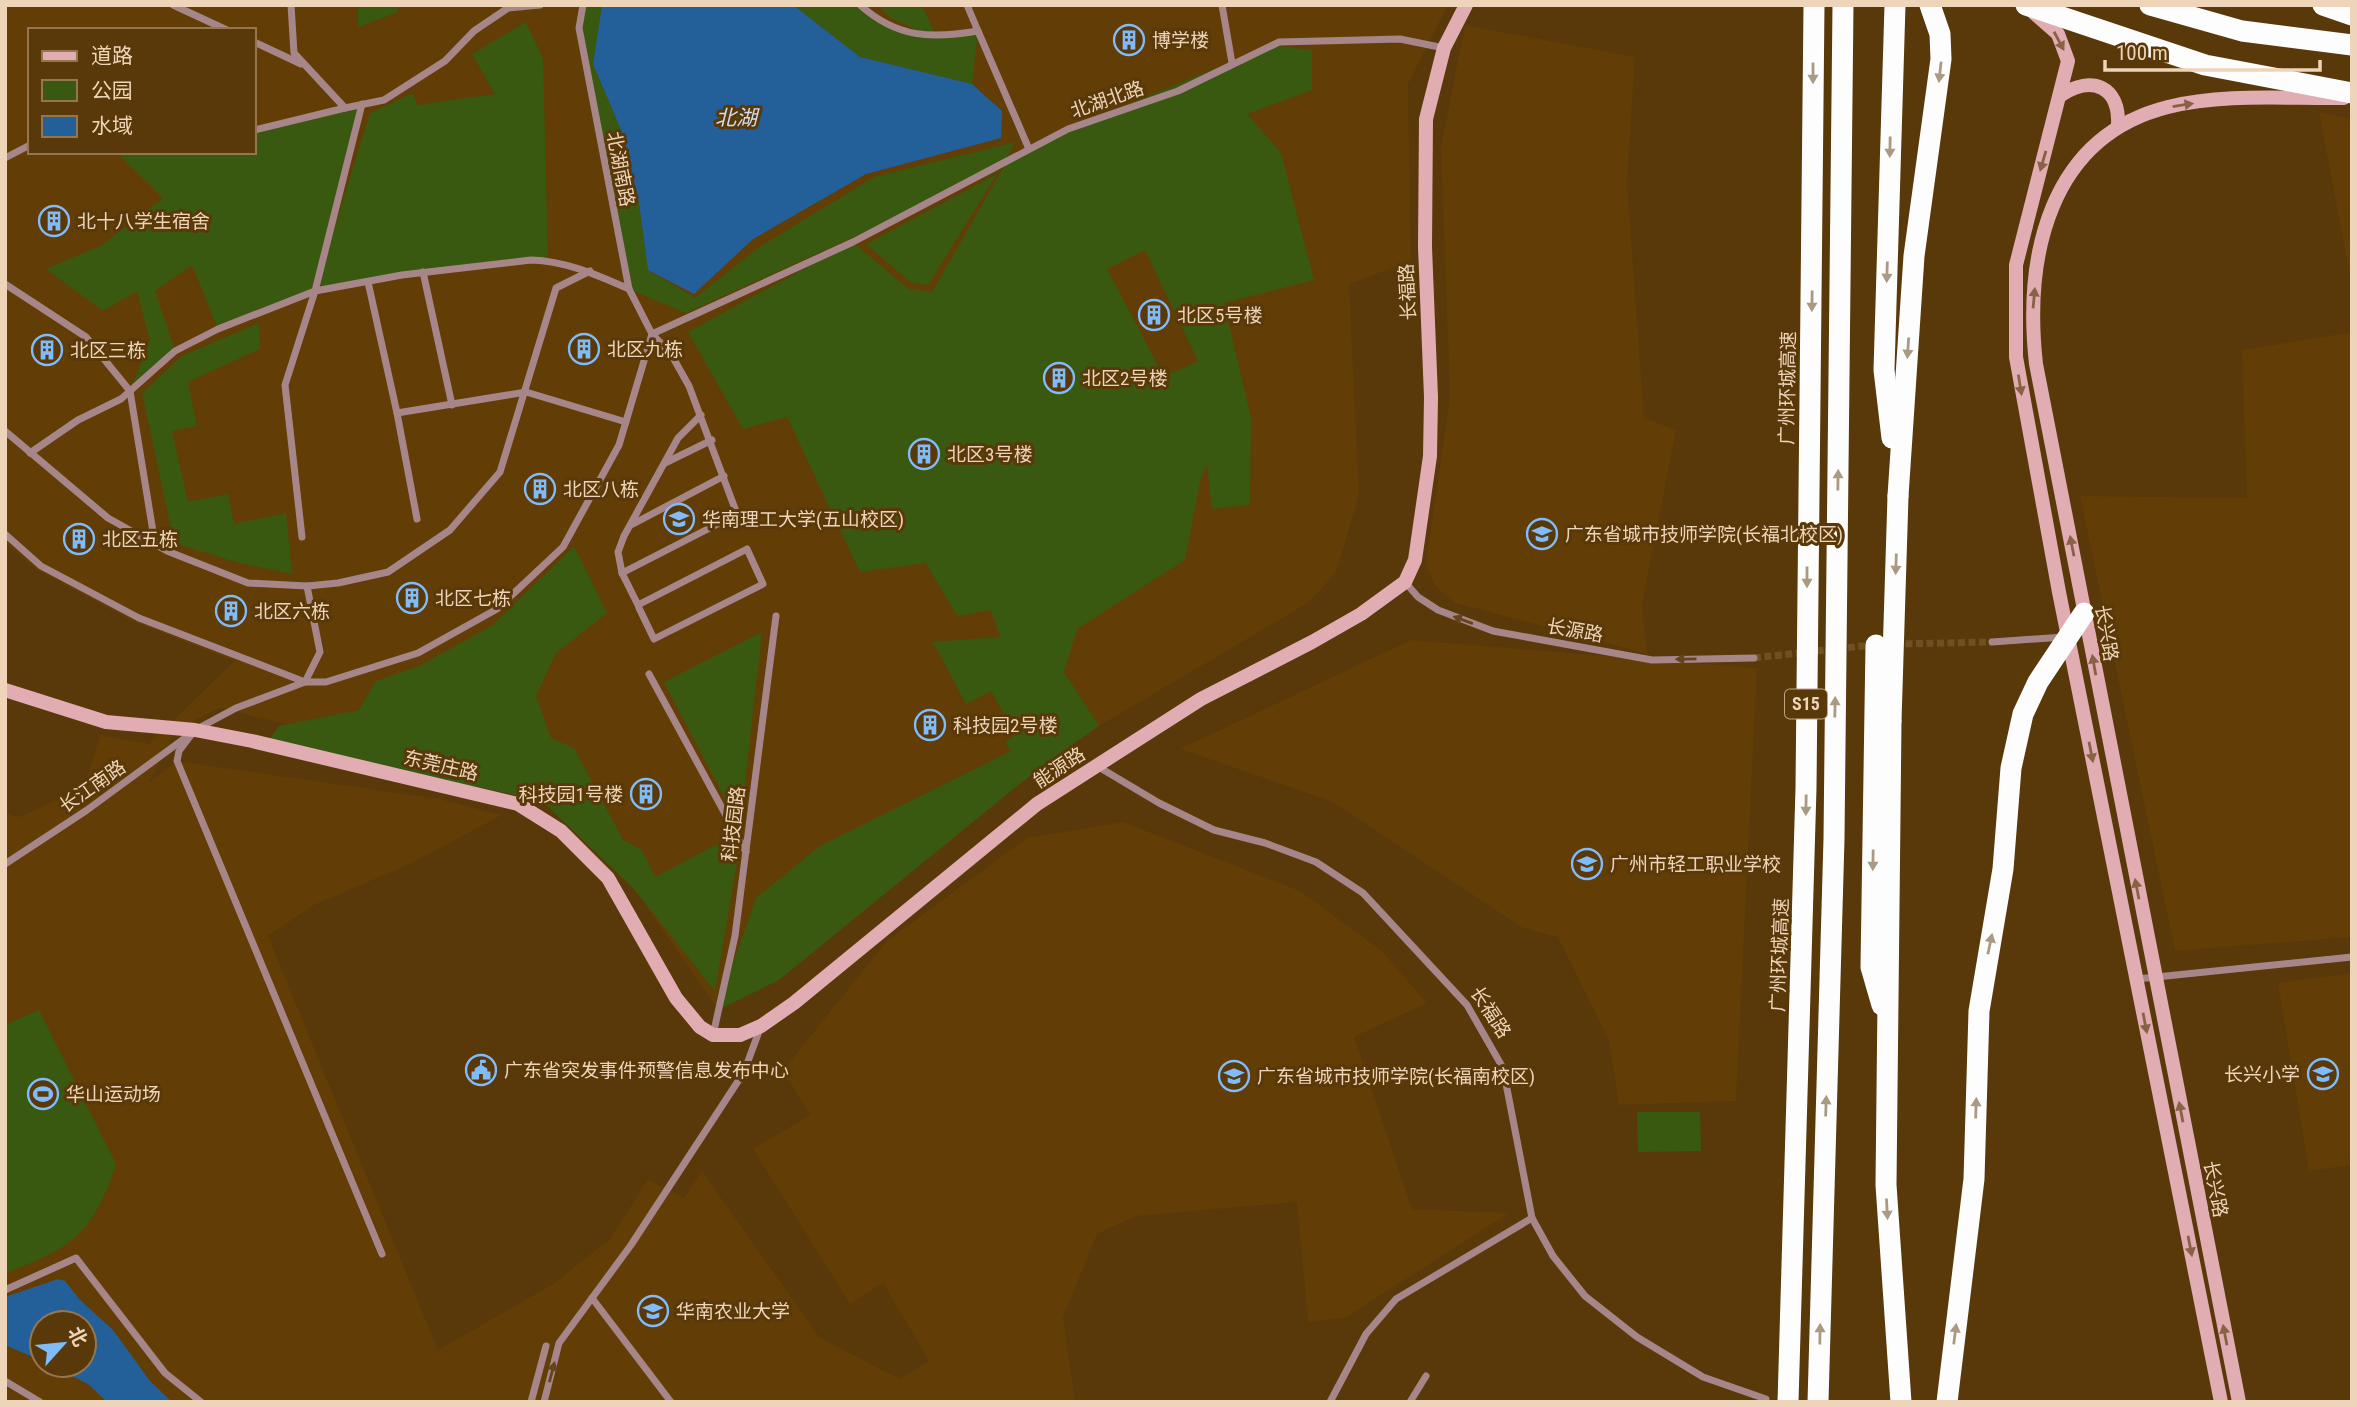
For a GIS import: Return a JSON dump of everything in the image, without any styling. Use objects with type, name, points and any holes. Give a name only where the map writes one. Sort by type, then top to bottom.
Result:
[{"type":"highway","name":"广州环城高速","points":[[1788,1402],[1806,802],[1814,5]]},
{"type":"highway","name":"S15","points":[[1818,1402],[1834,839],[1843,5]]},
{"type":"highway","points":[[1895,5],[1884,370],[1898,496]]},
{"type":"highway","points":[[1901,1402],[1887,1213],[1891,721],[1898,496],[1914,256],[1941,59],[1940,34],[1930,5]]},
{"type":"highway","points":[[2026,5],[2164,54],[2230,71],[2352,96]]},
{"type":"highway","points":[[2068,5],[2164,54]]},
{"type":"highway","points":[[2150,5],[2242,31],[2352,45]]},
{"type":"highway","points":[[2323,5],[2352,15]]},
{"type":"highway","points":[[1947,1402],[1974,1179],[1979,1011],[2003,869],[2011,768],[2023,714],[2033,692],[2084,613]]},
{"type":"highway","points":[[1876,645],[1871,967],[1882,1001],[1888,1094]]},
{"type":"street","points":[[173,5],[223,28]]},
{"type":"street","points":[[291,5],[294,53],[345,108]]},
{"type":"street","points":[[256,130],[384,100],[445,61],[474,31],[508,8],[540,5]]},
{"type":"street","name":"北湖南路","points":[[583,5],[579,28],[629,289],[652,334],[671,354],[701,415],[737,514],[622,573]]},
{"type":"street","points":[[860,5],[880,23],[936,38],[978,31]]},
{"type":"street","points":[[967,5],[1029,149]]},
{"type":"street","points":[[1222,5],[1232,64]]},
{"type":"street","name":"长福路","points":[[1405,582],[1415,560],[1430,456],[1425,136],[1432,87],[1444,48],[1466,5]]},
{"type":"street","name":"长兴路","points":[[2017,5],[2048,23],[2064,46],[2068,61],[2021,241],[2014,324],[2022,399],[2221,1402]]},
{"type":"street","name":"北湖北路","points":[[652,334],[853,242],[1068,129],[1178,91],[1279,42],[1400,39],[1444,48]]},
{"type":"street","points":[[256,43],[305,65]]},
{"type":"street","points":[[2061,95],[2084,84],[2097,85],[2109,93],[2115,103],[2118,126]]},
{"type":"street","name":"长兴路","points":[[2239,1402],[2036,364],[2034,292],[2042,243],[2057,195],[2084,153],[2118,126],[2151,112],[2199,102],[2352,96]]},
{"type":"street","points":[[302,537],[285,385],[315,291],[362,104]]},
{"type":"street","points":[[5,158],[28,146]]},
{"type":"street","points":[[30,453],[78,420],[121,399],[175,351],[218,329],[315,291],[424,272],[530,260],[548,260],[590,271],[629,289]]},
{"type":"street","points":[[5,431],[108,518],[155,544],[248,583],[307,586],[338,583],[388,572],[450,530],[500,472],[556,288],[590,271]]},
{"type":"street","points":[[424,272],[452,405]]},
{"type":"street","points":[[368,282],[417,519]]},
{"type":"street","points":[[5,284],[86,337],[130,391],[155,544]]},
{"type":"street","points":[[5,534],[41,566],[139,618],[305,682],[326,682],[418,653],[497,610],[563,547],[619,445],[652,334]]},
{"type":"street","points":[[397,414],[526,392],[626,422]]},
{"type":"street","points":[[638,606],[747,550],[763,584],[654,639],[638,606],[622,573],[618,552],[631,525],[678,438],[701,415]]},
{"type":"street","points":[[664,464],[712,440]]},
{"type":"street","points":[[631,525],[724,476]]},
{"type":"street","name":"长源路","points":[[1405,582],[1418,597],[1438,610],[1493,631],[1652,660],[1754,657]]},
{"type":"street","name":"能源路","points":[[761,1026],[794,1003],[1037,804],[1201,699],[1293,653],[1351,620],[1405,582]]},
{"type":"street","points":[[305,682],[320,652],[307,586]]},
{"type":"street","name":"科技园路","points":[[713,1035],[735,936],[776,616]]},
{"type":"street","points":[[1992,642],[2068,637]]},
{"type":"street","points":[[649,674],[746,852]]},
{"type":"street","name":"长江南路","points":[[5,864],[87,810],[195,730],[236,708],[305,682]]},
{"type":"street","name":"东莞庄路","points":[[5,690],[106,722],[195,730],[498,798],[541,816],[586,853],[608,878],[677,998],[690,1017],[713,1035]]},
{"type":"street","points":[[195,730],[179,751],[177,761],[382,1254]]},
{"type":"street","name":"长福路","points":[[1096,766],[1159,803],[1214,830],[1265,843],[1316,862],[1363,893],[1413,943],[1468,1005],[1503,1068],[1532,1218],[1553,1256],[1584,1296],[1637,1337],[1703,1377],[1766,1399]]},
{"type":"street","points":[[2137,979],[2352,957]]},
{"type":"street","points":[[713,1035],[740,1035],[761,1026]]},
{"type":"street","points":[[544,1402],[559,1343],[631,1245],[744,1072],[761,1026]]},
{"type":"street","points":[[1330,1402],[1366,1334],[1396,1299],[1532,1218]]},
{"type":"street","points":[[5,1290],[76,1258],[165,1373],[201,1402]]},
{"type":"street","points":[[592,1298],[671,1402]]},
{"type":"street","points":[[531,1402],[546,1346]]},
{"type":"street","points":[[1410,1402],[1426,1376]]},
{"type":"street","points":[[5,1381],[40,1402]]},
{"type":"shaded area","name":"华南理工大学(五山校区)","points":[[5,5],[1448,5],[1408,84],[1411,261],[1349,284],[1359,495],[1336,573],[1308,603],[1099,726],[1043,765],[779,980],[717,1008],[634,889],[541,800],[371,745],[220,708],[177,729],[149,782],[177,761],[439,799],[502,815],[412,863],[314,905],[268,936],[438,1350],[553,1284],[610,1239],[648,1179],[684,1198],[702,1171],[820,1338],[900,1379],[929,1361],[883,1283],[850,1304],[753,1149],[810,1115],[783,1070],[887,941],[1027,838],[1123,822],[1300,891],[1382,951],[1427,1003],[1354,1037],[1412,1209],[1509,1213],[1345,1318],[1308,1322],[1297,1202],[1136,1216],[1097,1234],[1063,1318],[1075,1402],[5,1402],[5,813],[19,817],[84,788],[100,735],[149,744],[234,661],[132,621],[34,568],[5,543]]},
{"type":"shaded area","points":[[1465,25],[1635,57],[1627,182],[1644,418],[1676,430],[1642,605],[1647,654],[1455,603],[1434,585],[1426,563],[1450,397],[1441,147]]},
{"type":"shaded area","points":[[2319,112],[2352,119],[2352,286]]},
{"type":"shaded area","points":[[2352,332],[2352,937],[2175,951],[2080,496],[2247,498],[2242,350]]},
{"type":"shaded area","name":"广州市轻工职业学校","points":[[1411,640],[1757,668],[1736,1101],[1619,1105],[1609,1041],[1558,937],[1523,928],[1331,801],[1180,749]]},
{"type":"shaded area","name":"长兴小学","points":[[2352,973],[2352,1165],[2309,1171],[2278,983]]},
{"type":"green space","points":[[358,5],[398,5],[398,12],[358,27]]},
{"type":"green space","points":[[583,5],[602,5],[593,64],[622,132],[639,203],[648,270],[695,298],[759,247],[874,177],[1015,142],[999,171],[686,313],[629,289],[579,28]]},
{"type":"green space","points":[[793,5],[860,5],[880,23],[931,36],[891,18],[877,5],[922,5],[937,38],[978,31],[972,84],[860,57]]},
{"type":"green space","points":[[526,22],[543,59],[548,260],[424,272],[315,291],[218,329],[192,265],[155,291],[175,351],[130,391],[150,341],[137,291],[103,311],[46,269],[102,245],[163,198],[118,154],[256,154],[256,130],[362,104],[321,272],[370,113],[413,93],[417,105],[495,94],[472,54]]},
{"type":"green space","points":[[1272,45],[1312,50],[1312,90],[1247,114],[1281,153],[1314,280],[1224,303],[1251,418],[1250,505],[1212,509],[1207,464],[1201,477],[1185,560],[1077,629],[1064,672],[1099,726],[1043,765],[779,980],[716,1011],[756,898],[820,846],[1011,751],[1005,742],[1016,735],[991,691],[966,704],[933,642],[1000,637],[991,610],[957,616],[926,563],[860,572],[787,417],[743,429],[688,332],[853,242],[908,289],[932,292],[1006,163],[1068,129]],"holes":[[[1145,250],[1198,361],[1164,377],[1107,269]]]},
{"type":"green space","points":[[997,174],[928,285],[910,282],[866,244]]},
{"type":"green space","points":[[259,323],[260,349],[188,382],[197,426],[172,431],[188,502],[228,494],[234,524],[286,513],[292,574],[236,562],[174,543],[142,393],[182,356]]},
{"type":"green space","points":[[574,546],[607,613],[556,653],[536,696],[551,738],[574,748],[623,840],[642,850],[655,877],[723,841],[738,856],[715,991],[634,889],[541,800],[265,745],[279,726],[359,710],[376,681],[419,666],[493,625]]},
{"type":"green space","points":[[762,632],[740,827],[664,682]]},
{"type":"green space","name":"华山运动场","points":[[39,1010],[116,1164],[98,1207],[89,1223],[77,1235],[48,1255],[5,1273],[5,1025]]},
{"type":"green space","points":[[1637,1112],[1700,1112],[1701,1151],[1638,1152]]},
{"type":"water","name":"北湖","points":[[602,5],[793,5],[860,57],[972,84],[1002,111],[1001,138],[866,174],[753,239],[694,294],[648,270],[639,203],[622,132],[593,64]]},
{"type":"water","points":[[58,1279],[65,1281],[90,1309],[28,1309],[28,1355],[5,1345],[5,1297]]},
{"type":"water","points":[[98,1316],[113,1330],[150,1381],[172,1402],[107,1402],[88,1384],[78,1379],[98,1379]]},
{"type":"tunnel","points":[[1895,644],[1992,642]]},
{"type":"tunnel","points":[[1754,658],[1872,645]]},
{"type":"place","name":"博学楼","points":[[1129,40]]},
{"type":"place","name":"北十八学生宿舍","points":[[54,221]]},
{"type":"place","name":"北区5号楼","points":[[1154,315]]},
{"type":"place","name":"北区九栋","points":[[584,349]]},
{"type":"place","name":"北区三栋","points":[[47,350]]},
{"type":"place","name":"北区2号楼","points":[[1059,378]]},
{"type":"place","name":"北区3号楼","points":[[924,454]]},
{"type":"place","name":"北区八栋","points":[[540,489]]},
{"type":"place","name":"华南理工大学(五山校区)","points":[[679,519]]},
{"type":"place","name":"广东省城市技师学院(长福北校区)","points":[[1542,534]]},
{"type":"place","name":"北区五栋","points":[[79,539]]},
{"type":"place","name":"北区七栋","points":[[412,598]]},
{"type":"place","name":"北区六栋","points":[[231,611]]},
{"type":"place","name":"科技园2号楼","points":[[930,725]]},
{"type":"place","name":"科技园1号楼","points":[[646,794]]},
{"type":"place","name":"广州市轻工职业学校","points":[[1587,864]]},
{"type":"place","name":"广东省突发事件预警信息发布中心","points":[[481,1070]]},
{"type":"place","name":"长兴小学","points":[[2323,1074]]},
{"type":"place","name":"广东省城市技师学院(长福南校区)","points":[[1234,1076]]},
{"type":"place","name":"华山运动场","points":[[43,1094]]},
{"type":"place","name":"华南农业大学","points":[[653,1311]]}]
